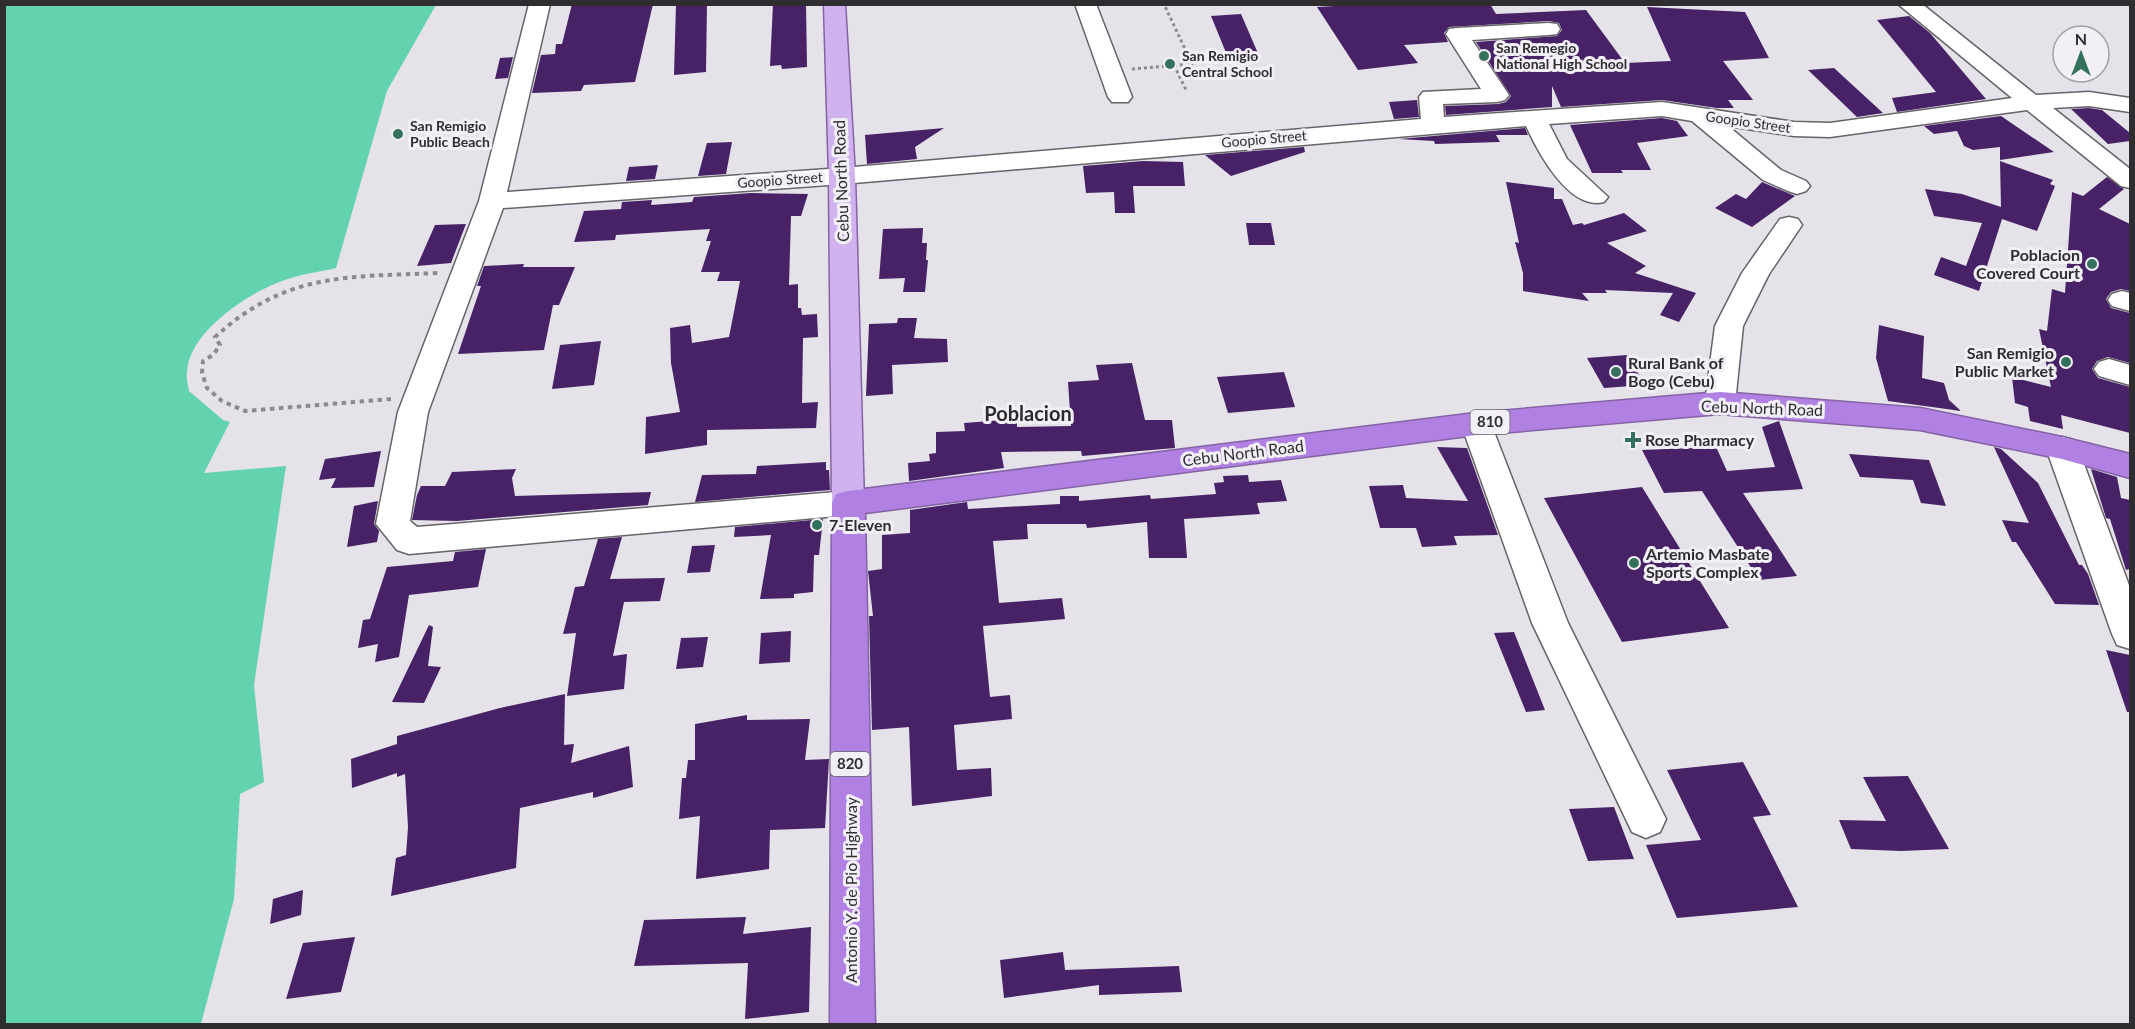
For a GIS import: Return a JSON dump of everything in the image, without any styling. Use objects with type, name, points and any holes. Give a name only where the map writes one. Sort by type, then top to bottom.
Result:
[{"type":"highway","name":"Cebu North Road","points":[[848,503],[1476,424],[1720,403],[1920,419],[2062,448],[2130,466]]},
{"type":"highway","name":"Antonio Y. de Pio Highway","points":[[848,503],[852,1024]]},
{"type":"main road","name":"Cebu North Road","points":[[834,4],[842,176],[848,503]]},
{"type":"street","points":[[540,4],[492,201],[468,271],[413,412],[393,524],[409,541],[848,503]]},
{"type":"street","points":[[1085,4],[1120,97]]},
{"type":"street","points":[[1908,4],[2034,102],[2130,181]]},
{"type":"street","points":[[1433,125],[1431,97],[1497,95],[1457,34],[1549,29]]},
{"type":"street","name":"Goopio Street","points":[[492,201],[842,176],[1433,125],[1662,109],[1794,129],[1830,130],[2034,102],[2089,99],[2130,105]]},
{"type":"street","points":[[1700,115],[1772,175],[1797,186]]},
{"type":"street","points":[[1534,118],[1559,167],[1595,197]]},
{"type":"street","points":[[2104,159],[2130,159]]},
{"type":"street","points":[[1720,403],[1729,326],[1756,273],[1789,225]]},
{"type":"street","points":[[1476,424],[1550,623],[1646,819]]},
{"type":"street","points":[[2062,448],[2130,634]]},
{"type":"path","points":[[1110,71],[1192,64],[1164,4]]},
{"type":"path","points":[[1174,65],[1186,90]]},
{"type":"path","points":[[419,397],[271,411],[245,411],[222,401],[207,388],[202,373],[203,361],[213,355],[220,345],[215,337],[230,321],[250,306],[302,284],[328,278],[468,271]]},
{"type":"shaded area","points":[[5,4],[436,5],[387,91],[336,268],[291,278],[256,293],[224,315],[210,328],[198,342],[190,357],[187,374],[189,391],[223,420],[230,422],[204,473],[286,466],[254,685],[264,782],[240,794],[234,899],[201,1024],[5,1024]]},
{"type":"building","points":[[572,4],[653,4],[635,82],[584,85],[581,91],[532,93],[541,55],[555,54],[556,44],[562,44]]},
{"type":"building","points":[[676,4],[707,4],[706,72],[674,75]]},
{"type":"building","points":[[773,4],[806,4],[807,67],[782,69],[781,65],[770,66]]},
{"type":"building","points":[[1368,4],[1490,4],[1496,14],[1586,10],[1625,63],[1671,61],[1647,7],[1745,12],[1769,58],[1723,61],[1753,100],[1728,100],[1734,108],[1717,108],[1662,100],[1561,107],[1552,86],[1552,107],[1446,115],[1445,106],[1498,104],[1506,102],[1511,96],[1476,42],[1557,36],[1562,30],[1559,23],[1549,21],[1449,27],[1444,33],[1448,42],[1404,45],[1418,63],[1358,70],[1317,7]]},
{"type":"building","points":[[1241,14],[1260,58],[1229,60],[1211,16]]},
{"type":"building","points":[[1909,16],[1930,33],[1986,99],[1897,112],[1892,98],[1936,92],[1877,20]]},
{"type":"building","points":[[513,57],[508,78],[495,79],[500,58]]},
{"type":"building","points":[[1834,68],[1883,113],[1857,117],[1808,70]]},
{"type":"building","points":[[1417,100],[1419,117],[1394,119],[1389,102]]},
{"type":"building","points":[[2071,109],[2102,110],[2130,133],[2130,141],[2108,144]]},
{"type":"building","points":[[2001,116],[2054,152],[2000,160],[2000,147],[1973,150],[1964,146],[1957,131],[1934,134],[1924,126]]},
{"type":"building","points":[[1662,118],[1677,121],[1688,136],[1637,143],[1651,170],[1621,170],[1623,173],[1592,173],[1570,125]]},
{"type":"building","points":[[944,128],[915,147],[917,159],[867,164],[865,135]]},
{"type":"building","points":[[1525,128],[1528,135],[1496,135],[1500,142],[1435,144],[1434,141],[1399,139]]},
{"type":"building","points":[[732,142],[726,174],[698,176],[707,143]]},
{"type":"building","points":[[1304,147],[1305,152],[1231,176],[1205,155]]},
{"type":"building","points":[[1143,161],[1183,162],[1185,186],[1133,186],[1135,213],[1115,213],[1114,192],[1086,193],[1083,166]]},
{"type":"building","points":[[2000,161],[2053,180],[2050,184],[2055,186],[2037,231],[2002,219],[1979,291],[1934,275],[1941,257],[1966,266],[1982,223],[1934,216],[1925,189],[1962,194],[2001,207]]},
{"type":"building","points":[[658,165],[655,179],[626,181],[629,167]]},
{"type":"building","points":[[2107,177],[2124,189],[2099,209],[2130,224],[2130,291],[2121,289],[2111,292],[2106,299],[2111,308],[2130,313],[2130,363],[2108,357],[2097,361],[2092,369],[2098,378],[2130,387],[2130,433],[2061,415],[2063,429],[2030,421],[2028,407],[2015,403],[2012,377],[2051,387],[2039,329],[2047,331],[2052,289],[2065,293],[2072,192],[2083,196]]},
{"type":"building","points":[[1506,182],[1554,188],[1554,199],[1562,199],[1573,225],[1582,223],[1584,225],[1624,213],[1647,231],[1607,243],[1646,266],[1635,273],[1696,293],[1679,322],[1660,315],[1673,293],[1605,290],[1607,293],[1582,293],[1589,301],[1523,291],[1523,273],[1515,242],[1519,243]]},
{"type":"building","points":[[1762,182],[1795,196],[1752,227],[1715,208],[1736,194],[1746,199]]},
{"type":"building","points":[[751,193],[808,194],[801,216],[791,216],[789,285],[798,284],[798,308],[801,308],[802,315],[817,314],[818,337],[803,338],[802,403],[818,402],[816,428],[707,430],[707,445],[645,454],[646,417],[680,412],[671,363],[670,328],[690,325],[692,343],[729,337],[740,281],[717,281],[720,272],[701,272],[711,241],[706,241],[710,229],[616,235],[615,240],[574,242],[584,211],[621,209],[622,202],[652,200],[651,205],[692,202],[694,197]]},
{"type":"building","points":[[1246,223],[1271,223],[1275,245],[1249,245]]},
{"type":"building","points":[[466,224],[451,263],[417,266],[435,225]]},
{"type":"building","points":[[923,228],[922,243],[927,243],[926,260],[928,260],[925,292],[903,292],[905,278],[879,279],[883,229]]},
{"type":"building","points":[[524,264],[523,267],[575,267],[559,305],[553,305],[544,350],[458,354],[481,286],[477,286],[484,266]]},
{"type":"building","points":[[898,318],[917,318],[914,338],[947,339],[948,362],[892,365],[893,394],[866,396],[869,324],[897,323]]},
{"type":"building","points":[[1879,325],[1924,336],[1922,378],[1944,383],[1949,400],[1961,411],[1888,401],[1876,358]]},
{"type":"building","points":[[601,341],[594,385],[552,389],[560,345]]},
{"type":"building","name":"Rural Bank of Bogo (Cebu)","points":[[1627,355],[1645,385],[1604,388],[1587,358]]},
{"type":"building","points":[[1132,363],[1145,420],[1172,420],[1175,448],[1082,456],[1081,451],[1001,452],[1004,468],[909,481],[908,463],[930,461],[929,454],[936,453],[936,432],[965,431],[964,423],[1017,419],[1017,427],[1071,426],[1068,382],[1099,380],[1096,365]]},
{"type":"building","points":[[1284,372],[1295,407],[1228,413],[1217,377]]},
{"type":"building","points":[[1779,421],[1803,489],[1743,493],[1797,576],[1759,580],[1702,491],[1664,493],[1642,450],[1693,448],[1688,437],[1712,438],[1727,471],[1775,467],[1762,427]]},
{"type":"building","points":[[1437,447],[1467,448],[1498,535],[1454,536],[1457,545],[1422,547],[1416,528],[1380,528],[1369,486],[1403,485],[1406,498],[1468,501]]},
{"type":"building","points":[[1994,447],[2001,449],[2038,483],[2079,565],[2082,565],[2088,574],[2099,605],[2055,604],[2016,542],[2012,542],[2002,520],[2029,523]]},
{"type":"building","points":[[381,451],[374,487],[331,488],[336,478],[319,480],[325,459]]},
{"type":"building","points":[[1849,454],[1929,460],[1946,506],[1921,503],[1913,480],[1860,477]]},
{"type":"building","points":[[826,462],[826,470],[829,470],[830,490],[695,502],[702,475],[756,474],[757,466]]},
{"type":"building","points":[[516,469],[512,478],[515,496],[651,492],[648,505],[457,521],[412,520],[421,486],[445,486],[452,472]]},
{"type":"building","points":[[2091,469],[2117,477],[2121,498],[2130,500],[2130,569],[2126,570],[2110,519],[2106,518]]},
{"type":"building","points":[[1248,475],[1249,482],[1281,480],[1287,501],[1257,503],[1260,514],[1184,519],[1187,558],[1149,558],[1147,522],[1087,528],[1086,524],[1027,524],[1028,539],[993,541],[999,603],[1062,598],[1065,619],[983,626],[990,697],[1010,695],[1012,719],[954,725],[957,770],[991,768],[992,796],[912,806],[909,727],[872,730],[869,616],[873,616],[868,571],[882,569],[882,535],[910,533],[910,510],[967,502],[968,509],[1060,504],[1060,496],[1079,496],[1079,501],[1150,495],[1151,499],[1216,494],[1214,483],[1224,482],[1223,476]]},
{"type":"building","name":"Artemio Masbate Sports Complex","points":[[1642,487],[1729,628],[1622,642],[1544,498]]},
{"type":"building","points":[[378,501],[374,524],[379,531],[377,542],[347,547],[354,506]]},
{"type":"building","points":[[823,519],[819,555],[814,555],[813,592],[794,594],[794,598],[760,599],[771,535],[734,537],[735,527]]},
{"type":"building","points":[[622,537],[610,579],[665,578],[660,601],[624,602],[613,656],[627,654],[624,689],[567,696],[576,633],[563,634],[575,587],[584,586],[598,539]]},
{"type":"building","points":[[715,545],[710,572],[687,573],[692,546]]},
{"type":"building","points":[[486,549],[478,587],[409,595],[399,657],[375,662],[378,644],[358,648],[363,620],[370,619],[387,567],[453,561],[455,552]]},
{"type":"building","points":[[429,625],[433,627],[428,666],[441,667],[424,703],[392,702]]},
{"type":"building","points":[[791,631],[790,662],[759,664],[761,633]]},
{"type":"building","points":[[1514,632],[1545,710],[1526,712],[1494,633]]},
{"type":"building","points":[[708,637],[703,667],[676,669],[681,638]]},
{"type":"building","points":[[2106,650],[2130,655],[2130,712],[2127,712]]},
{"type":"building","points":[[565,694],[564,745],[574,744],[571,763],[629,746],[633,787],[593,798],[593,792],[520,808],[516,868],[391,896],[396,858],[406,855],[408,827],[405,774],[397,777],[397,773],[352,788],[351,759],[397,744],[397,736],[500,708]]},
{"type":"building","points":[[747,715],[747,720],[810,719],[805,760],[829,759],[825,828],[770,830],[769,869],[696,879],[700,816],[679,819],[682,778],[686,778],[688,760],[695,760],[695,724]]},
{"type":"building","points":[[1743,762],[1771,815],[1753,817],[1798,907],[1677,918],[1646,845],[1701,840],[1667,770]]},
{"type":"building","points":[[1908,776],[1949,849],[1901,851],[1851,849],[1839,820],[1886,821],[1863,777]]},
{"type":"building","points":[[1614,807],[1634,859],[1588,861],[1569,809]]},
{"type":"building","points":[[303,890],[301,915],[270,924],[273,899]]},
{"type":"building","points":[[746,917],[743,934],[811,927],[809,1012],[745,1019],[748,963],[634,966],[644,920]]},
{"type":"building","points":[[355,937],[341,992],[286,999],[303,943]]},
{"type":"building","points":[[1063,952],[1065,970],[1179,966],[1182,992],[1099,995],[1099,985],[1004,998],[1000,960]]},
{"type":"place","name":"San Remegio National High School","points":[[1484,56]]},
{"type":"place","name":"San Remigio Central School","points":[[1170,64]]},
{"type":"place","name":"San Remigio Public Beach","points":[[398,134]]},
{"type":"place","name":"Poblacion Covered Court","points":[[2092,264]]},
{"type":"place","name":"San Remigio Public Market","points":[[2066,362]]},
{"type":"place","name":"Rural Bank of Bogo (Cebu)","points":[[1616,372]]},
{"type":"place","name":"Rose Pharmacy","points":[[1633,440]]},
{"type":"place","name":"7-Eleven","points":[[817,525]]},
{"type":"place","name":"Artemio Masbate Sports Complex","points":[[1634,563]]},
{"type":"district","name":"Poblacion","points":[[1028,414]]}]
